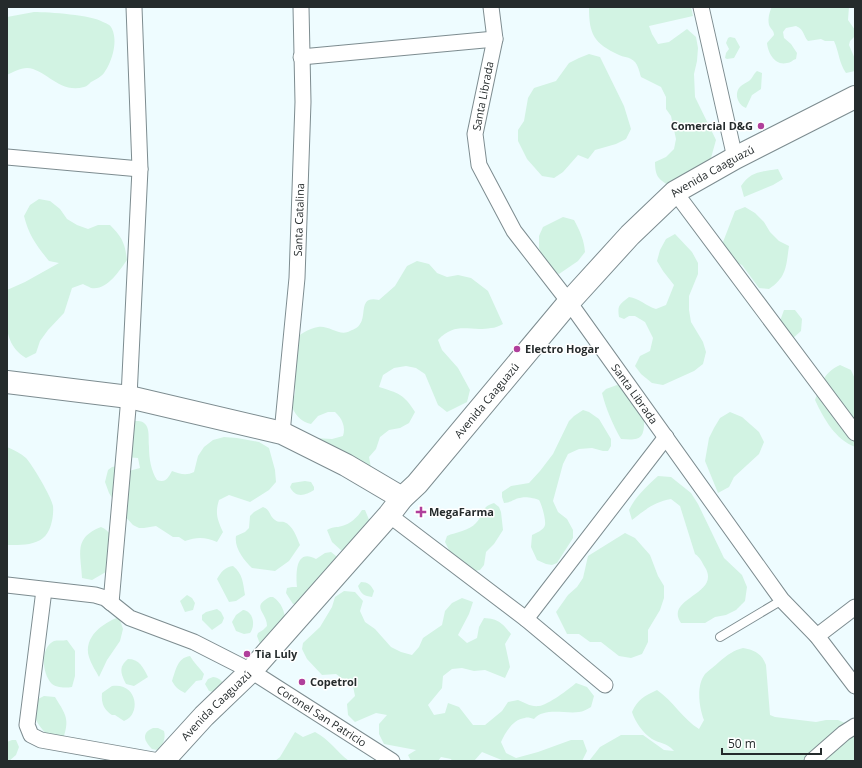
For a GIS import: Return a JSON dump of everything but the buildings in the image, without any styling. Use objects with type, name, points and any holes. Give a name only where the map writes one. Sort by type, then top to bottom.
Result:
[{"type":"street","points":[[111,603],[129,397],[140,169],[134,7]]},
{"type":"street","name":"Santa Catalina","points":[[282,433],[297,278],[303,102],[301,7]]},
{"type":"street","name":"Santa Librada","points":[[491,7],[495,40],[475,134],[479,165],[514,231],[569,302],[782,600],[817,636],[855,686]]},
{"type":"street","points":[[701,7],[735,158]]},
{"type":"street","points":[[301,57],[495,40]]},
{"type":"street","name":"Avenida Caaguazú","points":[[163,761],[204,716],[251,671],[389,515],[402,498],[417,484],[569,302],[630,235],[675,192],[735,158],[855,97]]},
{"type":"street","points":[[7,157],[140,169]]},
{"type":"street","points":[[675,192],[855,433]]},
{"type":"street","points":[[7,382],[129,397],[282,433],[346,465],[402,498]]},
{"type":"street","points":[[526,619],[666,437]]},
{"type":"street","points":[[389,515],[526,619],[604,685]]},
{"type":"street","name":"Coronel San Patricio","points":[[7,585],[105,598],[130,618],[194,642],[251,671],[392,761]]},
{"type":"street","points":[[44,590],[27,725],[31,734],[41,740],[159,761]]},
{"type":"street","points":[[817,636],[855,607]]},
{"type":"street","points":[[812,761],[844,733],[855,726]]},
{"type":"lane","points":[[720,637],[782,600]]},
{"type":"green space","points":[[589,7],[691,7],[693,16],[649,26],[658,44],[669,42],[687,29],[696,37],[698,48],[694,74],[695,97],[716,140],[709,165],[672,187],[659,178],[656,171],[655,162],[666,157],[674,149],[676,139],[671,116],[666,109],[666,97],[661,87],[641,77],[638,67],[633,60],[611,51],[599,42],[590,25]]},
{"type":"green space","points":[[772,7],[849,7],[848,20],[855,30],[855,36],[850,41],[849,45],[855,59],[855,71],[846,73],[834,41],[825,41],[821,39],[808,41],[801,29],[796,26],[786,28],[783,32],[784,38],[791,44],[797,53],[796,59],[790,63],[779,63],[776,61],[769,51],[767,43],[774,35],[769,22],[769,14]]},
{"type":"green space","points":[[34,12],[60,13],[90,17],[107,23],[113,32],[114,51],[110,63],[103,74],[86,86],[75,88],[60,84],[34,69],[19,69],[7,75],[7,17]]},
{"type":"green space","points":[[730,37],[735,38],[740,47],[734,58],[727,59],[725,58],[726,53],[729,49],[726,43]]},
{"type":"green space","points":[[589,54],[600,57],[624,106],[631,129],[626,139],[616,144],[595,150],[588,159],[578,155],[563,172],[554,178],[542,176],[527,159],[518,141],[518,130],[524,121],[528,98],[534,88],[556,81],[569,63]]},
{"type":"green space","points":[[757,71],[762,73],[761,89],[752,95],[746,108],[739,102],[737,92],[741,86],[750,80]]},
{"type":"green space","points":[[778,169],[783,179],[773,185],[744,197],[741,186],[748,177],[756,173]]},
{"type":"green space","points":[[39,199],[50,201],[60,209],[67,219],[77,225],[88,229],[98,225],[110,225],[122,241],[127,260],[112,279],[102,286],[91,288],[83,284],[72,288],[64,313],[40,341],[36,353],[26,358],[12,345],[9,337],[6,319],[7,290],[59,263],[49,261],[34,240],[26,223],[24,216],[30,205]]},
{"type":"green space","points":[[745,207],[755,213],[764,222],[770,232],[779,241],[789,246],[785,270],[775,285],[769,289],[759,288],[742,265],[731,261],[723,253],[723,242],[735,211]]},
{"type":"green space","points":[[563,217],[574,220],[584,243],[585,252],[578,261],[559,274],[548,268],[539,248],[539,236],[543,227]]},
{"type":"green space","points":[[675,234],[692,252],[698,263],[698,274],[689,296],[689,310],[691,322],[703,342],[706,352],[703,364],[694,371],[663,385],[652,383],[641,374],[635,366],[640,356],[650,351],[653,338],[645,322],[635,316],[629,316],[624,319],[619,317],[618,310],[621,303],[629,297],[656,309],[666,305],[674,285],[657,261],[660,250],[666,239]]},
{"type":"green space","points":[[417,261],[429,264],[437,273],[447,277],[458,275],[471,278],[488,291],[503,324],[497,327],[483,329],[457,329],[445,334],[438,340],[442,350],[458,368],[470,390],[467,402],[447,412],[438,405],[425,374],[416,368],[406,366],[394,368],[383,375],[379,387],[400,395],[407,401],[415,412],[409,423],[400,428],[389,430],[380,437],[376,449],[369,457],[371,468],[376,469],[394,481],[396,486],[314,438],[332,439],[343,436],[343,423],[335,412],[328,412],[318,416],[311,424],[301,419],[296,414],[291,404],[295,390],[291,341],[307,331],[318,327],[342,333],[356,328],[362,320],[364,307],[368,300],[379,300],[395,286],[407,266]]},
{"type":"green space","points":[[784,310],[795,310],[802,319],[801,331],[792,339],[780,321]]},
{"type":"green space","points":[[840,365],[851,370],[855,379],[855,447],[836,434],[826,421],[815,400],[826,375]]},
{"type":"green space","points":[[617,385],[628,389],[644,420],[643,432],[639,438],[621,439],[610,417],[602,393],[606,389]]},
{"type":"green space","points":[[583,410],[599,419],[611,439],[611,446],[608,451],[592,448],[579,449],[568,454],[563,464],[553,501],[558,512],[567,519],[573,530],[573,538],[557,563],[552,565],[546,564],[537,560],[531,547],[532,535],[542,530],[545,525],[544,512],[539,500],[524,497],[504,503],[502,492],[511,486],[529,483],[553,454],[569,421]]},
{"type":"green space","points":[[730,412],[742,417],[759,432],[764,442],[759,454],[734,477],[729,487],[718,493],[705,461],[709,438],[714,428],[720,418]]},
{"type":"green space","points":[[135,421],[143,422],[147,427],[149,456],[153,473],[157,480],[165,480],[172,471],[183,474],[194,472],[198,456],[204,447],[213,440],[224,437],[259,442],[269,448],[275,470],[276,482],[269,490],[250,502],[229,495],[219,500],[217,516],[223,532],[217,542],[201,538],[185,541],[179,537],[173,537],[156,526],[139,528],[133,525],[121,512],[109,493],[105,482],[108,470],[112,467],[118,466],[129,471],[140,468],[138,458],[126,457],[121,451],[117,440],[117,435],[122,427]]},
{"type":"green space","points":[[7,447],[15,450],[29,461],[46,489],[53,506],[53,514],[48,532],[39,541],[30,544],[7,545]]},
{"type":"green space","points":[[658,476],[671,477],[691,493],[698,504],[724,558],[742,575],[747,587],[745,601],[736,610],[726,615],[715,617],[705,623],[681,623],[678,615],[680,608],[705,585],[708,578],[706,569],[695,554],[680,506],[671,499],[665,500],[650,507],[632,520],[629,510],[638,496]]},
{"type":"green space","points":[[305,481],[311,482],[314,490],[304,495],[297,494],[292,491],[290,487],[292,483]]},
{"type":"green space","points":[[494,503],[499,507],[501,512],[503,530],[494,544],[486,552],[484,565],[480,570],[474,571],[453,558],[445,542],[447,536],[466,530],[473,526],[484,509]]},
{"type":"green space","points":[[263,507],[275,520],[284,522],[290,526],[300,545],[289,561],[275,571],[252,568],[243,558],[238,549],[236,540],[236,536],[245,532],[249,528],[250,516]]},
{"type":"green space","points":[[362,510],[365,510],[370,522],[345,550],[342,551],[332,542],[327,530],[348,524],[356,518]]},
{"type":"green space","points":[[101,527],[107,530],[113,540],[114,545],[111,569],[92,580],[82,578],[80,554],[82,541],[92,531]]},
{"type":"green space","points":[[625,533],[635,538],[650,555],[658,576],[664,586],[664,598],[660,610],[648,630],[648,642],[642,654],[631,658],[619,656],[601,642],[590,642],[579,634],[567,634],[556,612],[583,578],[588,556]]},
{"type":"green space","points":[[331,552],[336,556],[338,561],[304,605],[293,604],[286,593],[287,588],[297,587],[297,570],[300,560],[304,557],[316,559],[325,553]]},
{"type":"green space","points":[[233,566],[241,576],[245,595],[236,601],[229,602],[217,579],[224,570]]},
{"type":"green space","points":[[361,582],[367,583],[372,587],[374,591],[372,597],[365,595],[360,591],[358,586]]},
{"type":"green space","points":[[344,591],[355,592],[363,601],[360,611],[365,622],[375,629],[391,647],[412,655],[419,647],[423,638],[442,625],[445,611],[452,603],[462,598],[473,602],[469,614],[458,635],[467,643],[477,638],[479,627],[484,618],[493,619],[500,622],[511,634],[505,644],[510,667],[505,678],[485,670],[474,671],[462,668],[452,669],[443,676],[442,688],[428,705],[434,715],[445,713],[448,703],[459,707],[473,725],[485,725],[502,711],[508,702],[518,700],[533,706],[543,705],[576,683],[587,687],[594,696],[591,707],[580,712],[549,712],[538,715],[534,719],[521,719],[510,727],[501,742],[506,753],[516,758],[571,740],[583,740],[587,751],[582,761],[504,761],[482,752],[474,761],[452,761],[451,759],[441,757],[438,761],[411,761],[408,755],[416,750],[384,744],[379,734],[379,724],[387,715],[376,713],[355,722],[348,715],[347,704],[355,696],[353,686],[336,674],[322,675],[307,659],[302,649],[303,643],[320,627],[332,607],[335,597]]},
{"type":"green space","points":[[187,595],[192,598],[195,603],[193,610],[185,612],[180,601]]},
{"type":"green space","points":[[270,597],[276,599],[281,605],[286,621],[269,647],[260,644],[257,636],[258,633],[267,626],[265,617],[260,607],[261,604]]},
{"type":"green space","points":[[217,609],[221,612],[224,618],[222,623],[212,630],[202,620],[202,615],[206,612]]},
{"type":"green space","points":[[243,610],[249,613],[253,622],[250,633],[244,634],[236,631],[232,622],[236,615]]},
{"type":"green space","points":[[119,617],[123,629],[120,641],[107,660],[99,677],[89,657],[89,643],[101,627]]},
{"type":"green space","points":[[67,640],[75,651],[75,676],[72,687],[66,688],[55,686],[51,683],[44,667],[44,660],[46,649],[49,644],[54,641]]},
{"type":"green space","points":[[743,648],[758,653],[766,665],[770,715],[775,717],[816,722],[838,720],[850,725],[855,729],[855,761],[589,761],[600,747],[621,735],[643,735],[664,750],[674,751],[666,745],[652,739],[635,720],[632,712],[639,701],[657,690],[699,729],[704,720],[699,697],[702,679],[705,674],[725,657],[734,651]]},
{"type":"green space","points":[[190,656],[204,674],[202,680],[196,681],[185,693],[177,688],[172,681],[176,669],[182,659]]},
{"type":"green space","points":[[128,659],[138,662],[148,677],[134,686],[126,684],[121,671],[123,665]]},
{"type":"green space","points":[[213,677],[220,680],[225,685],[217,693],[209,691],[205,684],[208,679]]},
{"type":"green space","points":[[112,686],[120,686],[132,693],[135,706],[130,717],[124,721],[109,713],[103,703],[102,693]]},
{"type":"green space","points":[[44,696],[55,697],[66,717],[66,727],[63,739],[52,741],[38,723],[34,714],[34,701]]},
{"type":"green space","points":[[153,728],[158,728],[164,731],[165,734],[162,744],[157,750],[152,749],[147,743],[145,737],[147,732]]},
{"type":"green space","points":[[295,732],[303,737],[315,732],[325,738],[349,761],[275,761],[280,757]]},
{"type":"green space","points":[[16,740],[19,747],[16,755],[7,761],[7,742]]},
{"type":"place","name":"Comercial D&G","points":[[761,126]]},
{"type":"place","name":"Electro Hogar","points":[[517,349]]},
{"type":"place","name":"MegaFarma","points":[[421,512]]},
{"type":"place","name":"Tia Luly","points":[[247,654]]},
{"type":"place","name":"Copetrol","points":[[302,682]]}]
